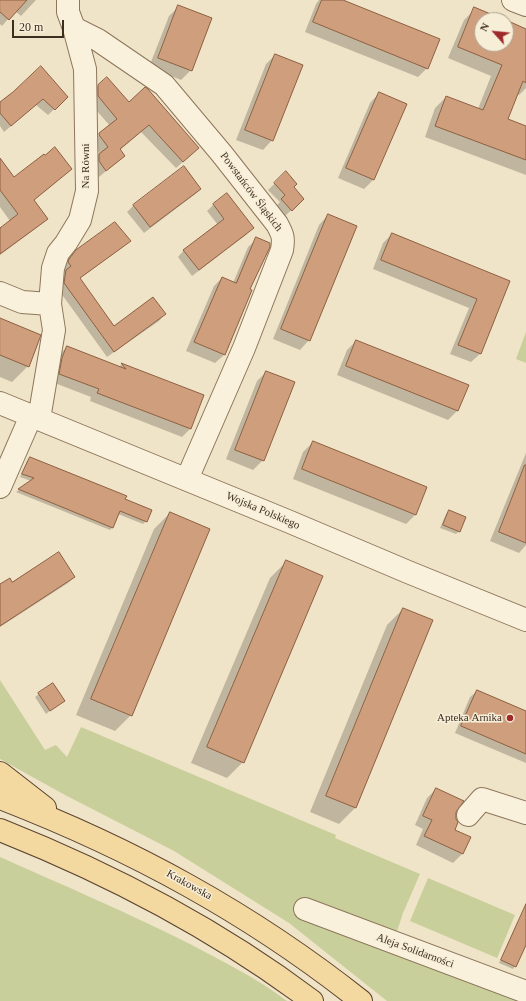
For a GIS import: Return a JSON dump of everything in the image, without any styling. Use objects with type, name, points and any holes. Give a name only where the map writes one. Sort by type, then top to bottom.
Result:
[{"type":"main road","points":[[0,774],[66,825]]},
{"type":"main road","name":"Krakowska","points":[[0,798],[66,825],[153,865],[232,910],[307,960],[361,1001]]},
{"type":"main road","points":[[0,830],[10,837],[106,876],[180,915],[214,934],[312,1001]]},
{"type":"street","name":"Na Równi","points":[[0,488],[35,417],[54,330],[50,304],[53,268],[58,253],[80,220],[87,191],[85,69],[68,12],[68,0]]},
{"type":"street","points":[[513,0],[526,5]]},
{"type":"street","name":"Powstańców Śląskich","points":[[74,28],[98,40],[164,85],[222,154],[277,224],[283,234],[282,250],[244,348],[187,479]]},
{"type":"street","points":[[0,293],[22,302],[50,304]]},
{"type":"street","name":"Wojska Polskiego","points":[[0,403],[526,620]]},
{"type":"street","points":[[468,816],[482,799],[526,813]]},
{"type":"street","name":"Aleja Solidarności","points":[[305,910],[526,992]]},
{"type":"green space","points":[[526,332],[526,363],[516,359]]},
{"type":"green space","points":[[0,680],[45,750],[56,745],[67,757],[81,727],[336,835],[335,838],[420,874],[403,913],[390,952],[526,1001],[387,1001],[289,923],[174,851],[65,795],[0,759]]},
{"type":"green space","points":[[0,857],[188,943],[251,977],[287,1001],[0,1001]]},
{"type":"green space","points":[[428,878],[515,915],[497,958],[410,921]]},
{"type":"building","points":[[0,0],[27,0],[9,20],[0,12]]},
{"type":"building","points":[[322,0],[343,0],[440,39],[428,69],[313,22]]},
{"type":"building","points":[[178,5],[212,18],[192,71],[158,58]]},
{"type":"building","points":[[474,7],[486,12],[474,12],[474,52],[514,52],[514,24],[526,29],[526,83],[523,81],[508,119],[526,126],[526,160],[435,126],[446,96],[483,110],[502,65],[458,47]]},
{"type":"building","points":[[275,54],[303,65],[273,141],[245,130]]},
{"type":"building","points":[[41,66],[68,97],[55,110],[43,99],[11,126],[0,113],[0,102]]},
{"type":"building","points":[[107,77],[129,102],[145,87],[147,88],[199,148],[183,162],[149,125],[120,149],[125,156],[106,171],[99,161],[99,154],[108,147],[99,133],[117,119],[98,96],[98,85]]},
{"type":"building","points":[[379,92],[407,104],[374,180],[346,168]]},
{"type":"building","points":[[55,147],[72,169],[34,200],[48,219],[0,254],[0,228],[18,214],[0,190],[0,158],[14,177]]},
{"type":"building","points":[[184,166],[201,189],[150,227],[133,205]]},
{"type":"building","points":[[286,171],[297,184],[294,187],[304,199],[292,211],[281,199],[285,195],[274,183]]},
{"type":"building","points":[[227,193],[254,228],[199,270],[183,250],[224,219],[213,204]]},
{"type":"building","points":[[328,214],[357,226],[310,341],[281,329]]},
{"type":"building","points":[[115,222],[131,241],[80,278],[114,326],[153,297],[166,314],[114,352],[64,283],[66,270],[71,266],[68,262],[69,259],[76,250]]},
{"type":"building","points":[[392,233],[510,281],[481,354],[458,345],[477,299],[381,260]]},
{"type":"building","points":[[256,237],[270,243],[270,247],[250,289],[252,290],[225,355],[194,342],[222,277],[236,283]]},
{"type":"building","points":[[0,318],[41,335],[29,367],[0,355]]},
{"type":"building","points":[[356,340],[469,385],[458,411],[346,366]]},
{"type":"building","points":[[67,346],[126,369],[121,363],[204,395],[191,429],[97,393],[99,389],[59,374],[62,358]]},
{"type":"building","points":[[266,371],[295,382],[264,461],[235,450]]},
{"type":"building","points":[[313,441],[427,487],[416,515],[302,469]]},
{"type":"building","points":[[30,457],[127,496],[125,499],[152,510],[147,522],[120,511],[113,528],[18,489],[34,478],[22,474]]},
{"type":"building","points":[[526,465],[526,543],[499,532]]},
{"type":"building","points":[[449,510],[466,517],[460,532],[443,525]]},
{"type":"building","points":[[170,512],[210,529],[132,716],[91,699]]},
{"type":"building","points":[[59,552],[75,577],[0,626],[0,584],[10,578],[12,582]]},
{"type":"building","points":[[286,560],[323,576],[244,763],[207,747]]},
{"type":"building","points":[[403,608],[433,620],[356,808],[326,796]]},
{"type":"building","points":[[53,683],[65,701],[50,711],[38,693]]},
{"type":"building","points":[[477,690],[526,711],[526,754],[461,726]]},
{"type":"building","points":[[436,788],[464,801],[456,812],[456,819],[458,822],[455,830],[471,837],[463,854],[424,836],[432,820],[423,816]]},
{"type":"building","points":[[526,904],[526,945],[516,967],[501,960]]},
{"type":"place","name":"Apteka Arnika","points":[[510,718]]}]
